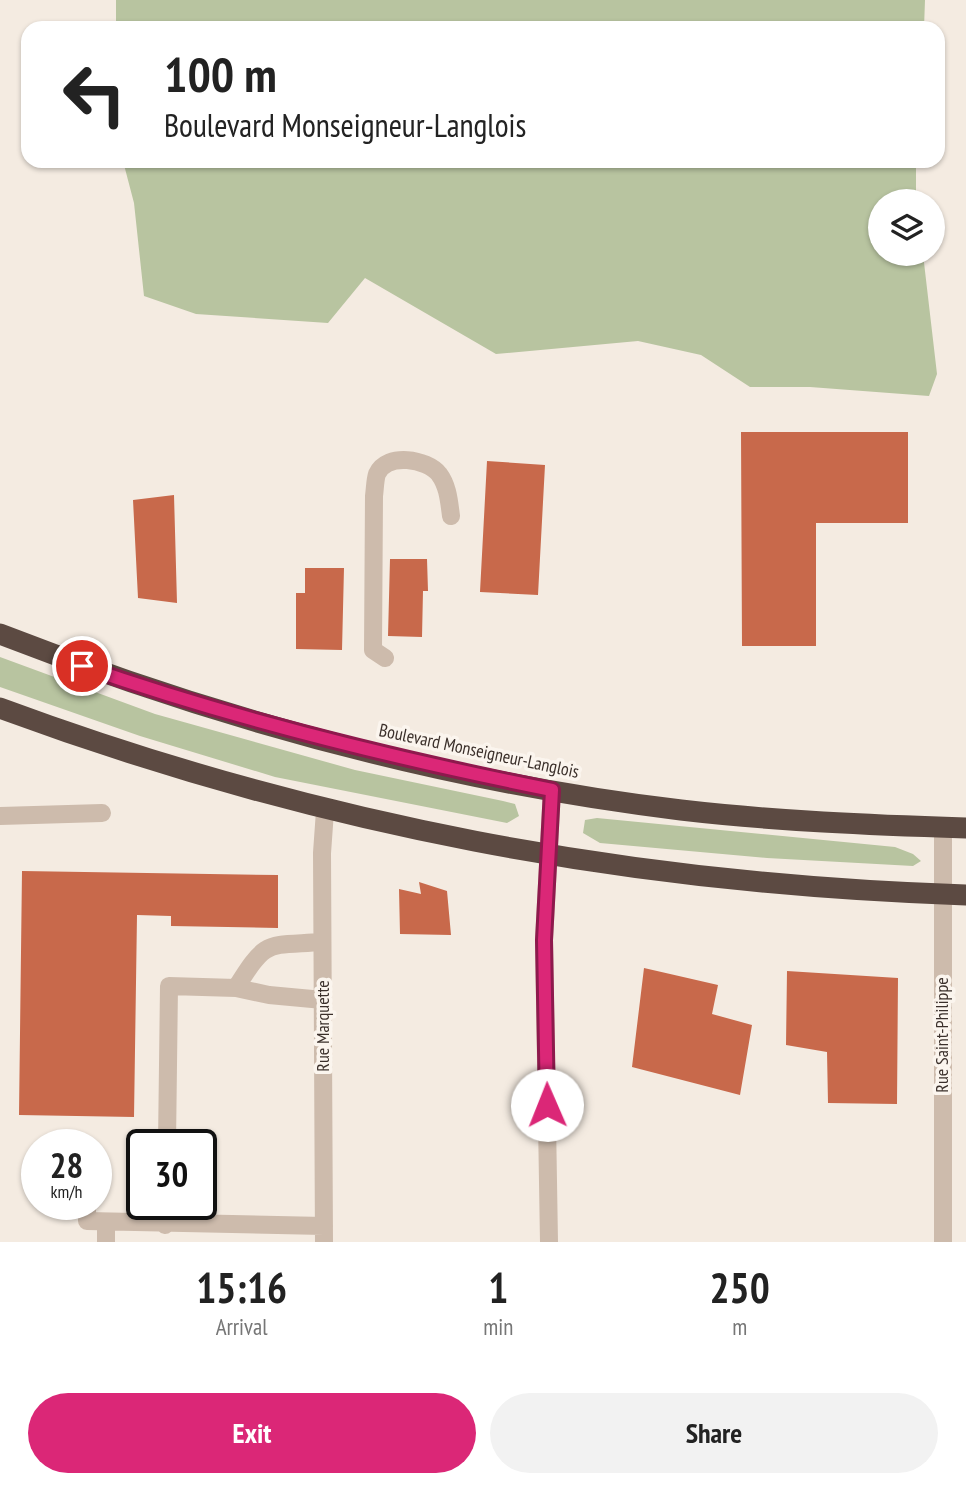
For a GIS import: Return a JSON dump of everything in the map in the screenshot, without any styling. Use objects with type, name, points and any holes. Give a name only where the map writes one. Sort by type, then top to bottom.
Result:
[{"type":"highway","name":"Boulevard Monseigneur-Langlois","points":[[0,634],[138,685],[285,730],[404,760],[552,790],[694,811],[966,828]]},
{"type":"highway","points":[[0,708],[180,769],[325,811],[548,856],[758,884],[966,895]]},
{"type":"street","points":[[385,658],[373,650],[374,496],[378,473],[389,462],[424,463],[438,472],[446,486],[451,516]]},
{"type":"street","points":[[549,1242],[544,940],[552,790]]},
{"type":"street","name":"Rue Marquette","points":[[324,1234],[322,942],[325,811]]},
{"type":"street","points":[[0,816],[102,813]]},
{"type":"street","name":"Rue Saint-Philippe","points":[[943,828],[943,1242]]},
{"type":"street","points":[[236,988],[258,953],[269,946],[322,942]]},
{"type":"street","points":[[167,1129],[169,986],[236,988],[269,995],[323,1000]]},
{"type":"street","points":[[87,1220],[324,1234]]},
{"type":"street","points":[[165,1220],[165,1225]]},
{"type":"street","points":[[106,1222],[106,1242]]},
{"type":"green space","points":[[116,0],[925,0],[924,21],[116,21]]},
{"type":"green space","points":[[125,168],[916,168],[916,189],[868,189],[868,266],[924,266],[937,374],[929,396],[810,387],[750,387],[701,355],[638,341],[496,354],[365,278],[328,323],[196,314],[144,296],[134,203]]},
{"type":"green space","points":[[0,657],[155,714],[355,770],[515,804],[519,816],[507,823],[275,777],[140,736],[0,687]]},
{"type":"green space","points":[[597,818],[895,847],[913,854],[921,861],[913,866],[767,858],[600,843],[583,833],[585,820]]},
{"type":"building","points":[[741,432],[908,432],[908,523],[816,523],[816,646],[742,646]]},
{"type":"building","points":[[487,461],[545,465],[538,595],[480,592]]},
{"type":"building","points":[[174,495],[177,603],[138,598],[133,500]]},
{"type":"building","points":[[390,559],[427,559],[428,591],[423,591],[422,637],[388,636]]},
{"type":"building","points":[[305,568],[344,568],[342,650],[296,649],[296,593],[305,593]]},
{"type":"building","points":[[22,871],[278,875],[278,928],[171,926],[171,916],[137,915],[134,1117],[19,1115]]},
{"type":"building","points":[[419,882],[447,891],[451,935],[400,934],[399,889],[421,894]]},
{"type":"building","points":[[644,968],[718,985],[712,1014],[752,1025],[740,1095],[632,1067]]},
{"type":"building","points":[[787,971],[898,978],[897,1104],[828,1103],[827,1052],[786,1045]]},
{"type":"route","points":[[82,666],[189,702],[314,738],[404,760],[552,790],[544,940],[547,1105]]}]
